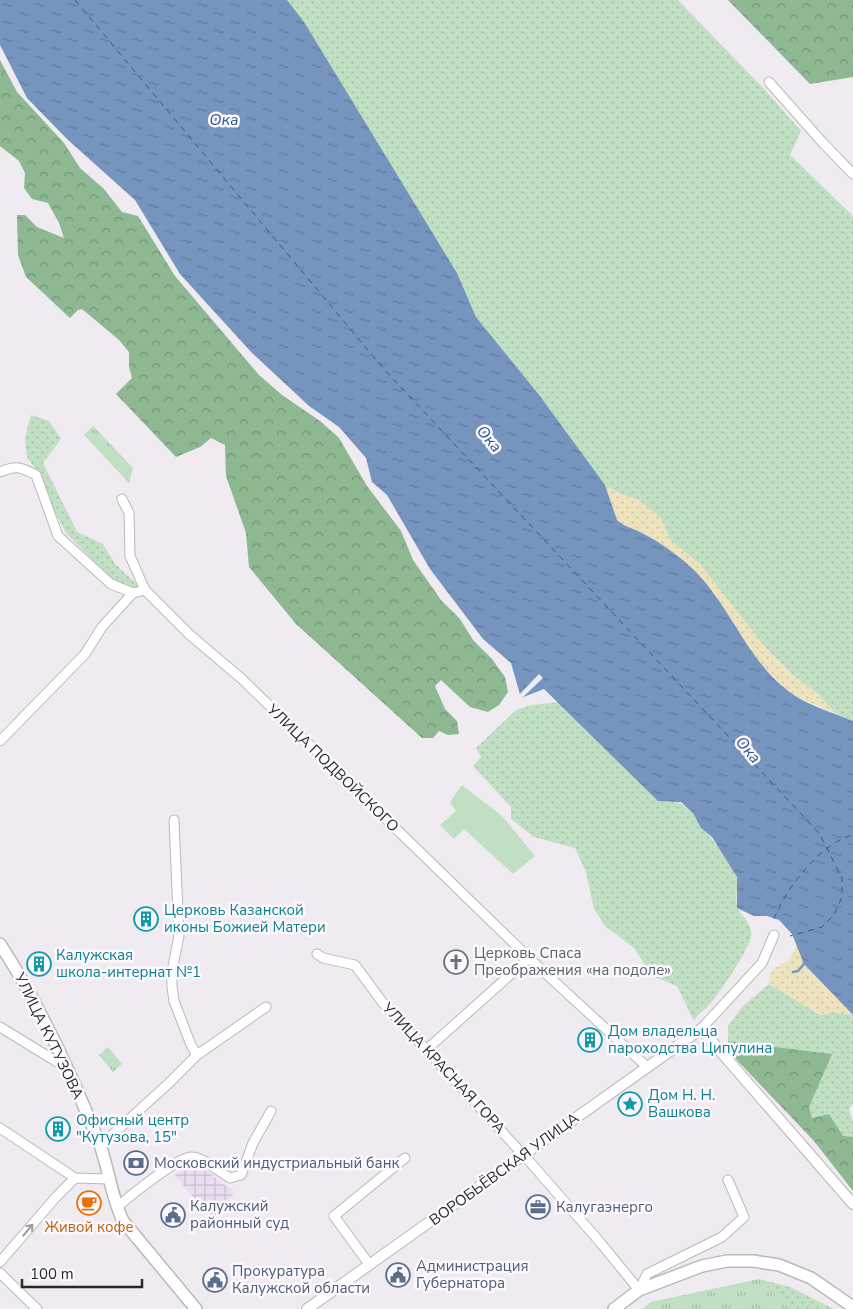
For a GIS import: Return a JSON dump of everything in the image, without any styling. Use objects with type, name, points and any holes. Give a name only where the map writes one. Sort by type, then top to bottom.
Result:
[{"type":"main road","name":"УЛИЦА КУТУЗОВА","points":[[0,944],[24,982],[67,1068],[100,1146],[108,1179],[123,1221],[196,1309]]},
{"type":"main road","points":[[614,1309],[638,1290],[702,1266],[727,1261],[753,1261],[779,1265],[811,1278],[853,1306]]},
{"type":"street","points":[[769,82],[853,174]]},
{"type":"street","points":[[0,472],[13,466],[36,475],[58,536],[111,584],[133,593]]},
{"type":"street","points":[[0,741],[84,654],[102,627],[133,593],[145,590],[130,556],[128,513],[122,499]]},
{"type":"street","name":"УЛИЦА ПОДВОЙСКОГО","points":[[145,590],[190,635],[242,679],[529,958],[646,1066]]},
{"type":"street","points":[[174,820],[179,936],[172,971],[172,988],[174,1001],[191,1045],[197,1055]]},
{"type":"street","points":[[774,935],[762,964],[701,1029],[853,1204]]},
{"type":"street","name":"УЛИЦА КРАСНАЯ ГОРА","points":[[317,954],[324,958],[355,965],[383,1004],[524,1155],[599,1240],[638,1290]]},
{"type":"street","points":[[426,1050],[529,958]]},
{"type":"street","points":[[100,1146],[197,1055],[266,1007]]},
{"type":"street","points":[[0,1028],[67,1068]]},
{"type":"street","name":"ВОРОБЬЁВСКАЯ УЛИЦА","points":[[307,1309],[646,1066],[701,1029]]},
{"type":"street","points":[[117,1207],[164,1171],[184,1159],[192,1157],[230,1178],[240,1175],[253,1143],[271,1111]]},
{"type":"street","points":[[0,1128],[75,1178],[108,1179]]},
{"type":"street","points":[[369,1264],[334,1216],[405,1158]]},
{"type":"street","points":[[0,1262],[56,1197],[75,1178]]},
{"type":"street","points":[[638,1290],[647,1274],[722,1237],[744,1217],[728,1180]]},
{"type":"street","points":[[0,1273],[37,1309]]},
{"type":"shaded area","points":[[191,1161],[234,1192],[223,1209],[211,1219],[175,1175]]},
{"type":"green space","points":[[287,0],[678,0],[764,89],[801,131],[790,155],[853,216],[853,721],[835,713],[818,694],[793,675],[765,647],[700,565],[670,540],[661,518],[637,499],[620,494],[605,485],[540,396],[476,317],[457,273]]},
{"type":"green space","points":[[728,0],[853,0],[853,77],[810,84]]},
{"type":"green space","points":[[0,60],[17,92],[64,143],[80,168],[104,189],[122,212],[138,216],[175,276],[259,375],[282,395],[320,421],[339,438],[367,486],[401,531],[413,560],[441,600],[460,619],[473,640],[492,659],[505,677],[508,692],[499,705],[488,712],[470,707],[441,680],[435,686],[445,709],[457,721],[459,734],[448,735],[439,731],[433,738],[422,738],[296,624],[249,567],[246,533],[226,476],[225,445],[211,438],[200,447],[176,457],[116,394],[132,378],[129,367],[129,352],[119,340],[82,309],[78,310],[70,318],[26,277],[18,255],[17,215],[25,215],[37,227],[64,238],[59,223],[48,203],[32,199],[24,188],[25,173],[19,161],[0,146]]},
{"type":"green space","points":[[31,415],[49,421],[61,439],[43,463],[77,532],[103,544],[115,564],[141,588],[134,589],[114,582],[66,533],[39,474],[27,457],[25,438]]},
{"type":"green space","points":[[93,426],[133,468],[129,483],[84,435]]},
{"type":"green space","points":[[558,702],[594,737],[693,813],[727,859],[736,876],[737,906],[750,927],[750,940],[726,983],[694,1021],[677,986],[652,976],[634,948],[605,926],[594,909],[586,872],[575,848],[534,837],[511,819],[511,807],[473,766],[481,757],[476,748],[516,710],[532,705]]},
{"type":"green space","points":[[462,785],[502,816],[535,856],[513,874],[464,829],[454,839],[440,825],[456,811],[450,802]]},
{"type":"green space","points":[[769,984],[820,1015],[833,1012],[853,1015],[853,1103],[849,1109],[853,1123],[853,1137],[843,1137],[829,1114],[812,1118],[809,1107],[831,1054],[728,1041],[728,1026],[742,1007]]},
{"type":"green space","points":[[728,1041],[832,1054],[809,1107],[812,1118],[829,1114],[843,1136],[853,1137],[853,1191],[814,1141],[733,1056]]},
{"type":"green space","points":[[108,1047],[122,1064],[113,1072],[99,1055]]},
{"type":"green space","points":[[759,1279],[790,1287],[834,1309],[790,1309]]},
{"type":"green space","points":[[759,1279],[790,1309],[642,1309],[651,1302]]},
{"type":"sand","points":[[605,485],[620,494],[637,499],[661,518],[670,540],[700,564],[765,647],[793,675],[818,694],[835,713],[799,698],[787,690],[720,625],[718,597],[696,572],[663,545],[641,532],[620,524]]},
{"type":"sand","points":[[797,945],[804,964],[852,1014],[833,1012],[820,1015],[769,984],[772,971],[789,959]]},
{"type":"water","name":"Ока","points":[[0,0],[287,0],[304,22],[457,273],[476,317],[540,396],[605,485],[617,520],[663,545],[696,572],[719,601],[761,664],[787,690],[810,704],[853,721],[853,1015],[804,964],[792,934],[779,920],[767,916],[754,916],[737,908],[737,877],[712,837],[701,828],[693,813],[681,802],[658,801],[544,689],[521,698],[511,663],[483,639],[430,569],[387,495],[372,482],[366,458],[339,427],[309,406],[252,353],[180,274],[135,200],[68,140],[27,98],[0,45]]},
{"type":"pier","points":[[539,674],[543,678],[520,700],[518,696]]},
{"type":"waterway","points":[[793,972],[798,971],[804,964]]},
{"type":"ferry route","points":[[75,0],[382,367],[819,833],[842,878],[842,897],[834,915],[822,927],[790,936]]},
{"type":"ferry route","points":[[774,919],[786,895],[816,857],[828,847],[853,835]]},
{"type":"place","name":"Церковь Казанской иконы Божией Матери","points":[[146,919]]},
{"type":"place","name":"Церковь Спаса Преображения «на подоле»","points":[[456,962]]},
{"type":"place","name":"Калужская школа-интернат №1","points":[[39,964]]},
{"type":"place","name":"Дом владельца пароходства Ципулина","points":[[590,1040]]},
{"type":"place","name":"Дом Н. Н. Вашкова","points":[[630,1104]]},
{"type":"place","name":"Офисный центр \"Кутузова, 15\"","points":[[58,1129]]},
{"type":"place","name":"Московский индустриальный банк","points":[[136,1163]]},
{"type":"place","name":"Живой кофе","points":[[89,1203]]},
{"type":"place","name":"Калугаэнерго","points":[[538,1207]]},
{"type":"place","name":"Калужский районный суд","points":[[173,1215]]},
{"type":"place","name":"Администрация Губернатора","points":[[398,1275]]},
{"type":"place","name":"Прокуратура Калужской области","points":[[215,1280]]}]
